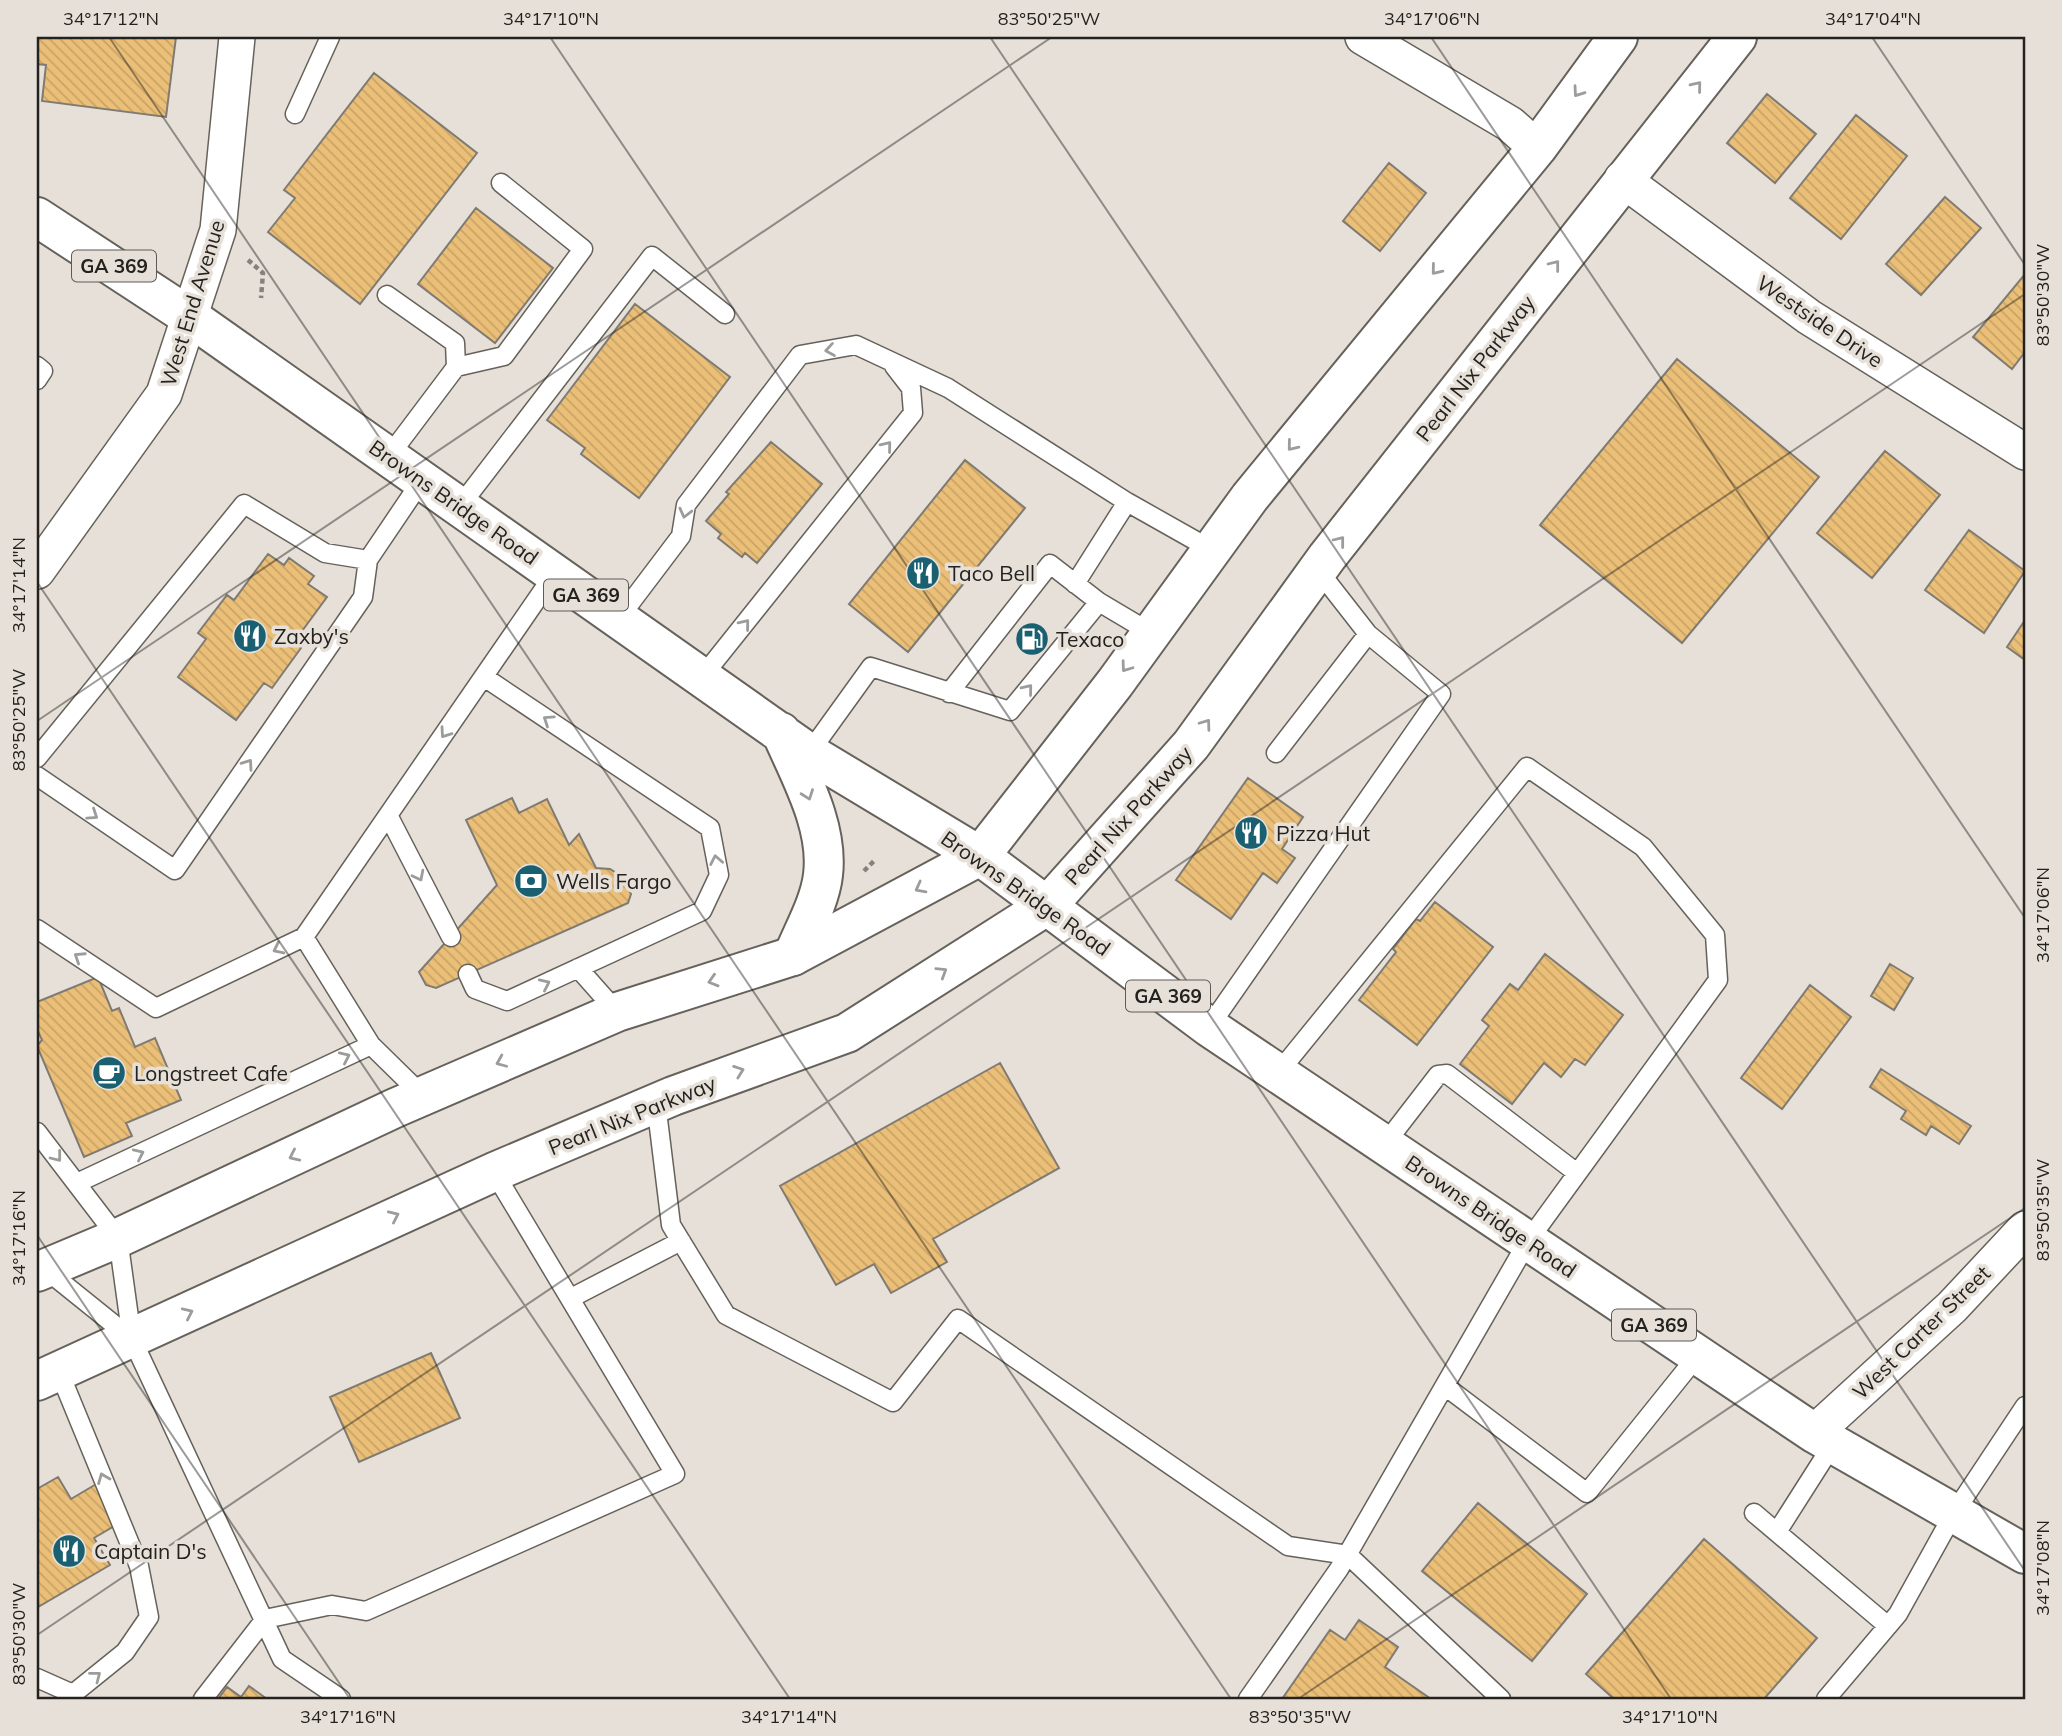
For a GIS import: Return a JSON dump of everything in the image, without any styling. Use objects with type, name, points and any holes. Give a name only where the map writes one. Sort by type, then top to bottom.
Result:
[{"type":"main road","points":[[39,1268],[118,1238],[423,1096],[617,1012],[793,956],[980,856],[1148,637],[1250,497],[1538,148],[1618,37]]},
{"type":"main road","name":"Pearl Nix Parkway","points":[[47,1375],[132,1339],[494,1172],[656,1103],[847,1033],[1048,905],[1191,746],[1318,570],[1622,179],[1737,37]]},
{"type":"main road","name":"Browns Bridge Road","points":[[37,217],[190,317],[795,743],[980,856],[1209,1027],[1384,1145],[1824,1438],[2025,1554]]},
{"type":"main road","points":[[793,956],[823,876],[823,845],[795,743]]},
{"type":"street","name":"West End Avenue","points":[[42,555],[164,394],[219,230],[237,37]]},
{"type":"street","points":[[1363,37],[1510,124],[1538,148]]},
{"type":"street","name":"Westside Drive","points":[[1622,179],[1809,317],[2018,437]]},
{"type":"street","name":"West Carter Street","points":[[1824,1438],[2025,1229]]},
{"type":"lane","points":[[295,114],[330,37]]},
{"type":"lane","points":[[456,367],[504,356],[583,249],[502,183]]},
{"type":"lane","points":[[460,506],[652,256],[725,314]]},
{"type":"lane","points":[[387,295],[455,343],[456,367],[389,456]]},
{"type":"lane","points":[[619,618],[681,536],[686,505],[800,355],[856,345],[948,388],[1127,502],[1212,550]]},
{"type":"lane","points":[[702,677],[913,413],[911,388],[890,362]]},
{"type":"lane","points":[[37,366],[43,371],[37,380]]},
{"type":"lane","points":[[37,776],[176,870],[363,597],[368,560],[422,480]]},
{"type":"lane","points":[[1075,584],[1127,502]]},
{"type":"lane","points":[[37,758],[244,504],[325,553],[368,560]]},
{"type":"lane","points":[[949,693],[1050,564],[1099,602],[1136,624],[1148,637]]},
{"type":"lane","points":[[1209,1027],[1441,694],[1368,634],[1318,570]]},
{"type":"lane","points":[[37,929],[156,1008],[304,937],[555,573]]},
{"type":"lane","points":[[795,743],[871,667],[1010,711],[1099,602]]},
{"type":"lane","points":[[1276,753],[1368,634]]},
{"type":"lane","points":[[468,974],[475,989],[507,1001],[702,911],[719,875],[710,828],[484,677]]},
{"type":"lane","points":[[1248,1699],[1348,1555],[1528,1241],[1718,979],[1715,934],[1643,847],[1527,767],[1278,1073]]},
{"type":"lane","points":[[388,815],[451,937]]},
{"type":"lane","points":[[304,937],[371,1045],[423,1096]]},
{"type":"lane","points":[[578,968],[617,1012]]},
{"type":"lane","points":[[77,1183],[371,1045]]},
{"type":"lane","points":[[1384,1145],[1438,1075],[1447,1074],[1577,1174]]},
{"type":"lane","points":[[656,1103],[671,1225],[726,1315],[893,1402],[958,1319],[1287,1546],[1348,1555],[1501,1699]]},
{"type":"lane","points":[[37,1132],[118,1238],[132,1339],[282,1659],[341,1699]]},
{"type":"lane","points":[[203,1699],[265,1619],[332,1605],[366,1611],[675,1474],[494,1172]]},
{"type":"lane","points":[[571,1298],[681,1241]]},
{"type":"lane","points":[[39,1268],[132,1339]]},
{"type":"lane","points":[[1444,1387],[1587,1493],[1698,1355]]},
{"type":"lane","points":[[37,1679],[73,1694],[125,1652],[149,1617],[139,1566],[47,1375]]},
{"type":"lane","points":[[1826,1699],[1898,1614],[1954,1513],[2025,1406]]},
{"type":"lane","points":[[1777,1532],[1824,1438]]},
{"type":"lane","points":[[1754,1513],[1888,1626]]},
{"type":"lane","points":[[37,1679],[52,1699]]},
{"type":"path","points":[[247,259],[263,273],[261,298]]},
{"type":"building","points":[[37,37],[176,37],[166,117],[42,101],[46,65],[37,64]]},
{"type":"building","points":[[374,73],[477,153],[360,304],[268,232],[295,198],[284,190]]},
{"type":"building","points":[[1767,94],[1816,134],[1775,183],[1727,143]]},
{"type":"building","points":[[1856,115],[1907,156],[1841,239],[1790,198]]},
{"type":"building","points":[[1389,163],[1426,193],[1380,251],[1343,221]]},
{"type":"building","points":[[1945,197],[1981,228],[1921,295],[1886,264]]},
{"type":"building","points":[[476,208],[553,268],[495,343],[418,284]]},
{"type":"building","points":[[2025,274],[2025,352],[2012,369],[1973,337]]},
{"type":"building","points":[[635,304],[730,377],[639,498],[581,454],[585,448],[547,420]]},
{"type":"building","points":[[1677,359],[1819,477],[1682,643],[1540,525]]},
{"type":"building","points":[[771,442],[822,484],[757,563],[745,553],[742,557],[718,538],[721,534],[706,521],[729,494],[726,492]]},
{"type":"building","points":[[1885,451],[1940,495],[1872,578],[1817,533]]},
{"type":"building","name":"Taco Bell","points":[[965,460],[1025,508],[908,652],[849,604]]},
{"type":"building","points":[[1969,530],[2025,571],[1984,633],[1925,590]]},
{"type":"building","name":"Zaxby's","points":[[268,554],[284,565],[289,558],[314,576],[308,584],[327,597],[294,642],[301,648],[272,688],[264,683],[236,720],[178,677],[206,639],[198,633],[227,595],[234,600]]},
{"type":"building","points":[[2025,620],[2025,660],[2007,647]]},
{"type":"building","name":"Pizza Hut","points":[[1248,778],[1303,817],[1282,849],[1295,858],[1277,883],[1263,873],[1231,919],[1176,880]]},
{"type":"building","points":[[512,798],[519,813],[547,799],[569,845],[579,834],[596,868],[610,869],[624,878],[631,894],[628,903],[436,988],[426,985],[419,972],[497,885],[466,820]]},
{"type":"building","points":[[1435,902],[1493,947],[1417,1045],[1359,1000],[1396,952],[1393,949],[1416,919],[1420,921]]},
{"type":"building","points":[[1545,954],[1623,1015],[1585,1065],[1575,1059],[1561,1077],[1544,1063],[1512,1104],[1460,1064],[1489,1026],[1482,1020],[1510,984],[1518,990]]},
{"type":"building","points":[[1890,964],[1913,978],[1894,1010],[1871,996]]},
{"type":"building","name":"Longstreet Cafe","points":[[98,977],[112,1011],[119,1008],[135,1047],[155,1038],[181,1100],[126,1123],[132,1136],[84,1157],[37,1046],[42,1040],[37,1029],[37,1002]]},
{"type":"building","points":[[1810,985],[1851,1017],[1782,1109],[1741,1078]]},
{"type":"building","points":[[1000,1063],[1059,1168],[933,1239],[947,1262],[891,1293],[874,1264],[836,1285],[780,1186]]},
{"type":"building","points":[[1881,1069],[1971,1126],[1959,1144],[1931,1126],[1926,1135],[1901,1119],[1906,1111],[1870,1087]]},
{"type":"building","points":[[431,1353],[460,1418],[359,1462],[330,1397]]},
{"type":"building","name":"Captain D's","points":[[58,1477],[71,1499],[98,1483],[121,1522],[94,1538],[110,1565],[38,1607],[37,1489]]},
{"type":"building","points":[[1478,1503],[1587,1594],[1532,1661],[1422,1571]]},
{"type":"building","points":[[1704,1539],[1817,1638],[1764,1699],[1614,1699],[1586,1674]]},
{"type":"building","points":[[1359,1620],[1398,1647],[1385,1667],[1431,1699],[1282,1699],[1330,1630],[1345,1640]]},
{"type":"building","points":[[249,1686],[267,1699],[218,1699],[227,1687],[241,1697]]},
{"type":"place","name":"Taco Bell","points":[[923,573]]},
{"type":"place","name":"Zaxby's","points":[[250,636]]},
{"type":"place","name":"Texaco","points":[[1032,639]]},
{"type":"place","name":"Pizza Hut","points":[[1251,833]]},
{"type":"place","name":"Wells Fargo","points":[[531,881]]},
{"type":"place","name":"Longstreet Cafe","points":[[109,1073]]},
{"type":"place","name":"Captain D's","points":[[69,1551]]}]
